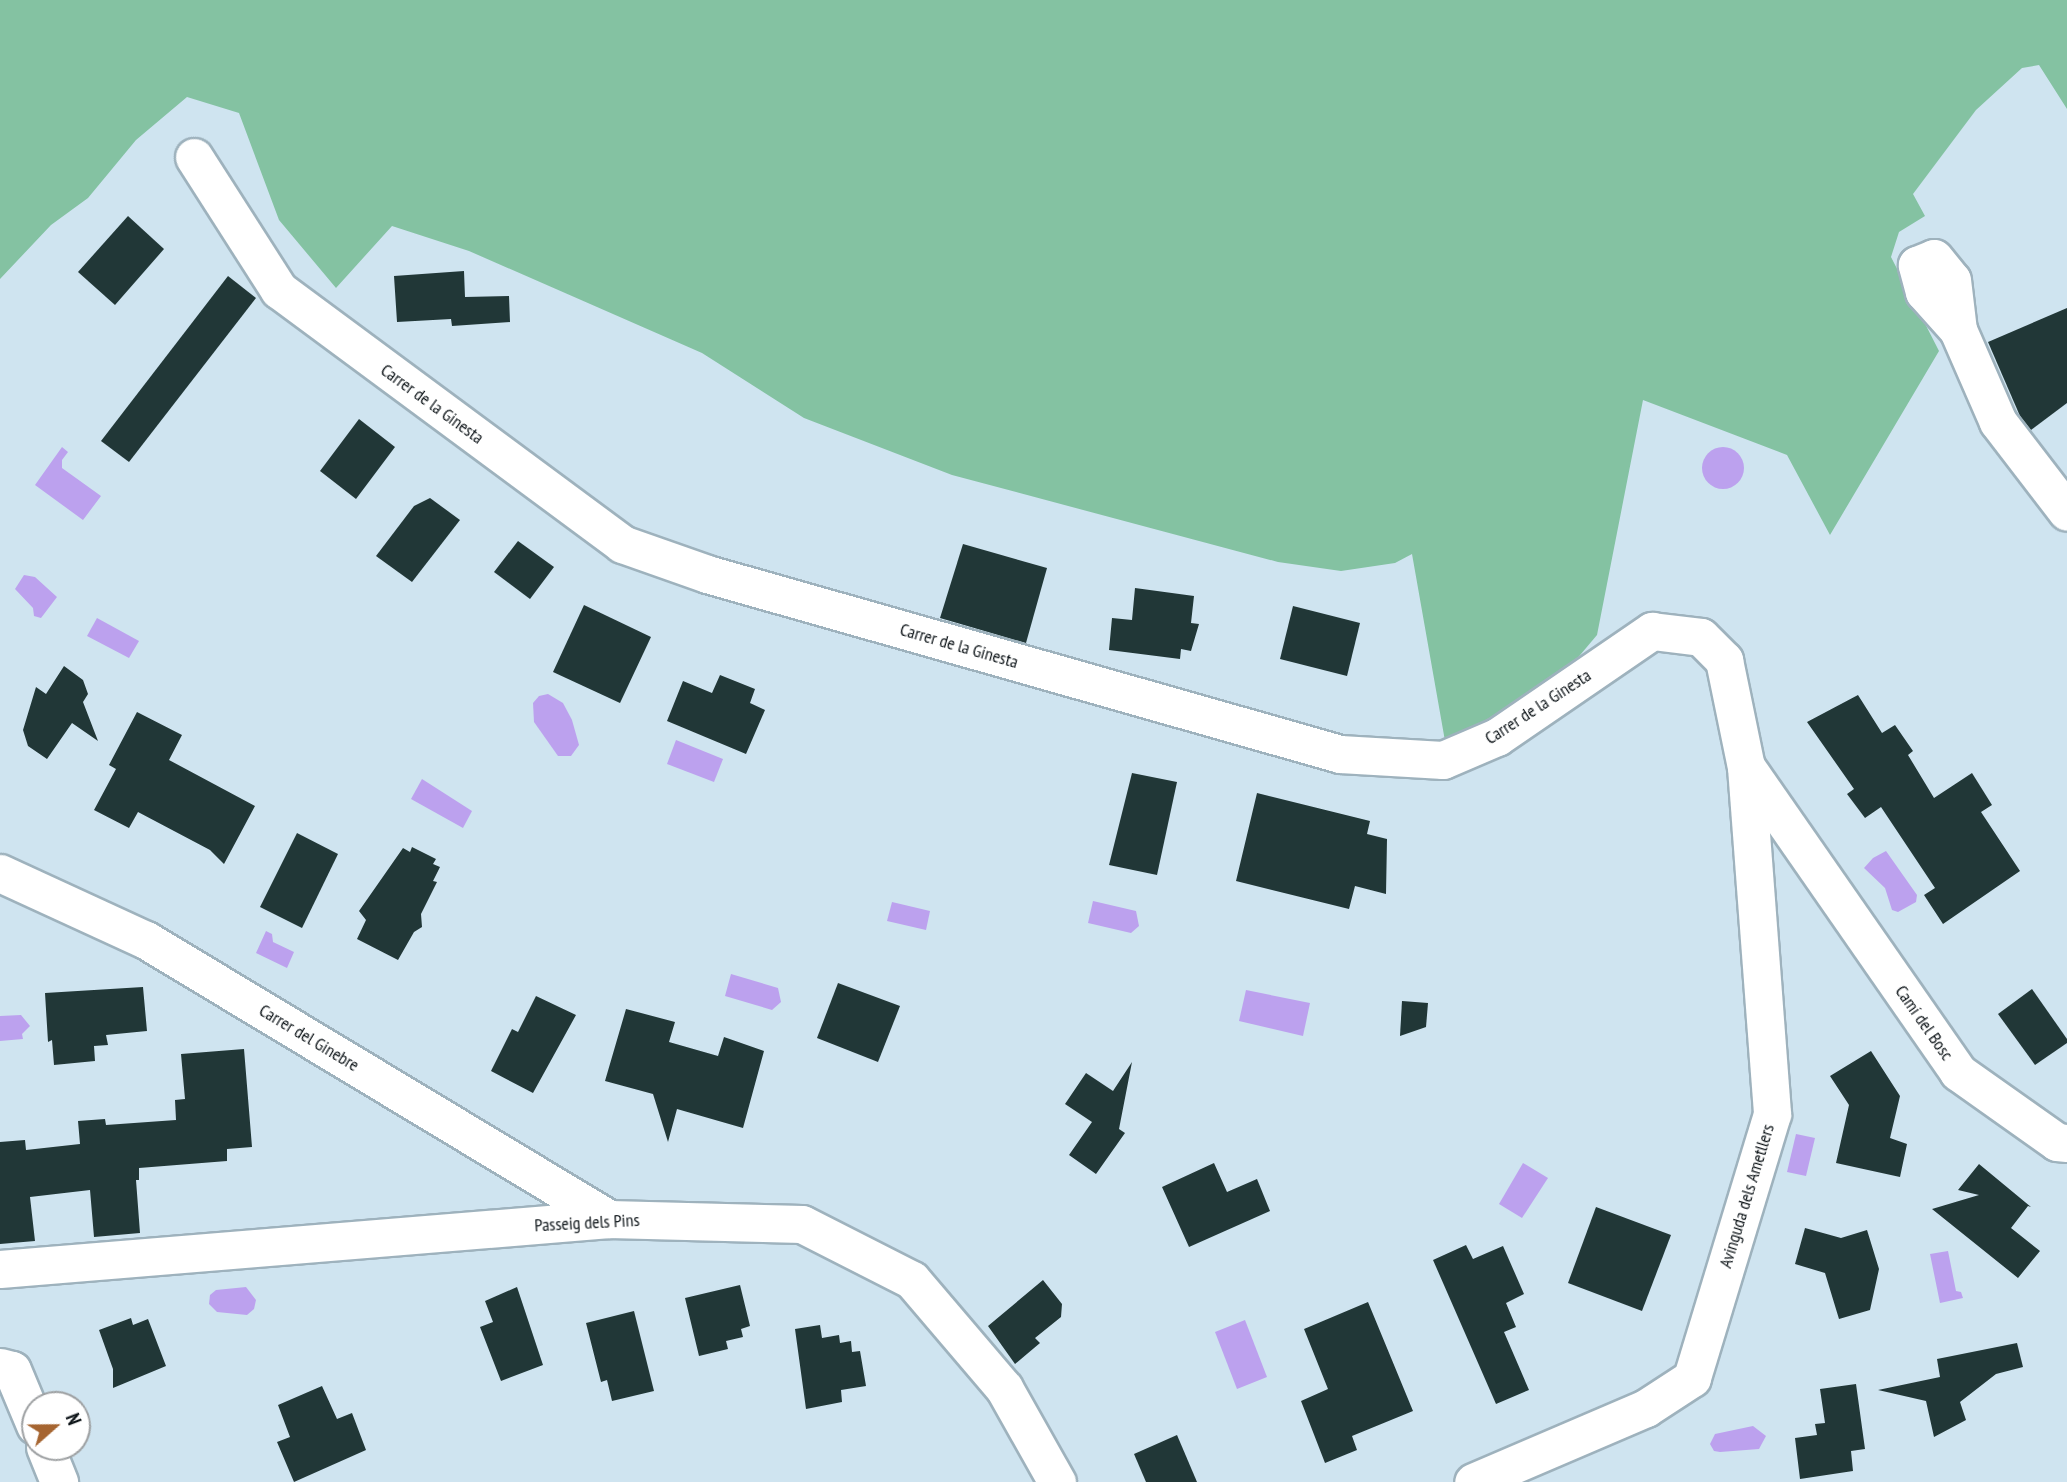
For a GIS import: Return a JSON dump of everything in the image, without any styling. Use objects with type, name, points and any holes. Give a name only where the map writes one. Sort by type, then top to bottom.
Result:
[{"type":"street","name":"Carrer de la Ginesta","points":[[194,157],[279,290],[622,544],[720,578],[1340,754],[1443,760],[1497,737],[1652,631],[1701,637],[1724,660],[1746,767]]},
{"type":"street","points":[[1958,330],[1998,422],[2067,512]]},
{"type":"street","name":"Camí del Bosc","points":[[1746,767],[1958,1072],[2057,1142],[2067,1143]]},
{"type":"street","name":"Avinguda dels Ametllers","points":[[1473,1482],[1646,1408],[1692,1378],[1772,1114],[1746,767]]},
{"type":"street","points":[[1755,882],[1777,860],[1792,857],[1815,865]]},
{"type":"street","name":"Carrer del Ginebre","points":[[0,873],[146,940],[609,1219]]},
{"type":"street","name":"Passeig dels Pins","points":[[0,1269],[609,1219],[802,1224],[912,1280],[1004,1388],[1057,1482]]},
{"type":"street","points":[[6,1368],[21,1397]]},
{"type":"street","points":[[51,1461],[60,1482]]},
{"type":"green space","points":[[0,0],[2067,0],[2067,109],[2039,65],[2022,68],[1976,110],[1913,194],[1925,216],[1899,232],[1891,257],[1939,351],[1830,535],[1787,455],[1643,400],[1597,635],[1570,667],[1501,718],[1445,741],[1412,554],[1395,563],[1341,571],[1278,562],[952,475],[804,418],[702,353],[469,251],[392,226],[336,288],[279,220],[239,113],[187,97],[136,140],[88,198],[51,225],[0,279]]},
{"type":"shaded area","points":[[62,447],[68,452],[62,460],[62,468],[101,496],[83,520],[35,485]]},
{"type":"shaded area","points":[[1723,447],[1738,453],[1744,468],[1738,483],[1723,489],[1708,483],[1702,468],[1708,453]]},
{"type":"shaded area","points":[[24,575],[35,577],[57,597],[41,618],[34,616],[33,608],[15,589]]},
{"type":"shaded area","points":[[97,618],[139,641],[129,658],[87,636]]},
{"type":"shaded area","points":[[548,694],[563,703],[572,720],[579,745],[571,756],[558,756],[534,722],[533,703],[539,696]]},
{"type":"shaded area","points":[[676,740],[723,759],[714,782],[667,764]]},
{"type":"shaded area","points":[[422,779],[472,811],[463,828],[411,799]]},
{"type":"shaded area","points":[[1886,851],[1917,895],[1916,902],[1898,912],[1892,910],[1885,888],[1864,868],[1873,858]]},
{"type":"shaded area","points":[[1093,901],[1136,911],[1139,926],[1131,933],[1088,923]]},
{"type":"shaded area","points":[[892,902],[930,911],[926,930],[887,921]]},
{"type":"shaded area","points":[[266,931],[272,934],[273,942],[294,952],[287,968],[256,953]]},
{"type":"shaded area","points":[[731,974],[778,988],[781,1002],[772,1010],[725,996]]},
{"type":"shaded area","points":[[1246,990],[1310,1003],[1303,1036],[1239,1021]]},
{"type":"shaded area","points":[[21,1015],[30,1026],[22,1034],[23,1039],[0,1041],[0,1016]]},
{"type":"shaded area","points":[[1796,1134],[1815,1138],[1806,1176],[1787,1172]]},
{"type":"shaded area","points":[[1523,1163],[1548,1178],[1522,1218],[1499,1204]]},
{"type":"shaded area","points":[[1948,1251],[1956,1291],[1961,1292],[1963,1298],[1940,1303],[1930,1254]]},
{"type":"shaded area","points":[[246,1287],[256,1300],[254,1309],[247,1315],[217,1312],[209,1304],[210,1295],[216,1290]]},
{"type":"shaded area","points":[[1245,1320],[1267,1377],[1237,1389],[1215,1332]]},
{"type":"shaded area","points":[[1753,1426],[1766,1436],[1759,1449],[1720,1452],[1714,1451],[1710,1444],[1715,1434]]},
{"type":"building","points":[[128,216],[164,249],[115,305],[78,272]]},
{"type":"building","points":[[464,271],[465,297],[509,296],[510,322],[452,326],[451,319],[397,322],[394,276]]},
{"type":"building","points":[[228,276],[256,298],[129,462],[101,441]]},
{"type":"building","points":[[2067,308],[2067,403],[2031,430],[2020,416],[1988,342]]},
{"type":"building","points":[[359,419],[395,447],[356,499],[320,471]]},
{"type":"building","points":[[430,498],[460,520],[412,582],[376,556],[414,506]]},
{"type":"building","points":[[518,541],[554,567],[530,599],[494,572]]},
{"type":"building","points":[[963,544],[1047,568],[1026,643],[940,618]]},
{"type":"building","points":[[1135,588],[1194,596],[1191,623],[1199,624],[1191,651],[1181,649],[1180,659],[1109,650],[1112,618],[1132,620]]},
{"type":"building","points":[[584,605],[651,637],[620,703],[553,672]]},
{"type":"building","points":[[1293,606],[1360,623],[1347,676],[1280,659]]},
{"type":"building","points":[[64,666],[83,680],[88,694],[83,702],[98,741],[72,723],[47,759],[28,746],[23,730],[36,687],[46,694]]},
{"type":"building","points":[[720,675],[755,689],[750,703],[765,710],[746,754],[667,721],[683,681],[712,693]]},
{"type":"building","points":[[1858,695],[1882,733],[1895,725],[1913,751],[1908,755],[1934,798],[1972,773],[1992,805],[1981,812],[2020,871],[1943,924],[1924,895],[1935,888],[1881,807],[1865,818],[1847,794],[1854,789],[1807,722]]},
{"type":"building","points":[[137,712],[182,735],[169,760],[255,806],[224,864],[210,850],[138,812],[129,828],[94,810],[116,769],[109,765]]},
{"type":"building","points":[[1132,773],[1177,782],[1157,875],[1109,865]]},
{"type":"building","points":[[1257,793],[1370,821],[1367,834],[1387,839],[1386,894],[1355,886],[1349,909],[1236,881]]},
{"type":"building","points":[[297,833],[338,854],[302,928],[260,907]]},
{"type":"building","points":[[412,847],[436,859],[433,864],[440,867],[433,881],[437,882],[421,914],[422,927],[414,932],[398,960],[357,939],[366,920],[359,911],[403,848],[410,852]]},
{"type":"building","points":[[838,983],[900,1006],[878,1062],[817,1038]]},
{"type":"building","points":[[143,987],[147,1031],[106,1035],[108,1045],[94,1046],[95,1061],[54,1065],[52,1040],[48,1042],[45,993]]},
{"type":"building","points":[[2032,989],[2067,1039],[2067,1043],[2035,1065],[1998,1014]]},
{"type":"building","points":[[536,996],[576,1015],[533,1093],[491,1071],[512,1029],[518,1032]]},
{"type":"building","points":[[1402,1001],[1428,1003],[1426,1027],[1400,1036]]},
{"type":"building","points":[[626,1009],[675,1022],[669,1042],[718,1056],[724,1037],[764,1051],[743,1128],[677,1109],[668,1142],[653,1094],[605,1081]]},
{"type":"building","points":[[244,1049],[252,1147],[227,1149],[227,1161],[139,1168],[139,1180],[136,1180],[140,1233],[94,1237],[90,1190],[30,1197],[35,1241],[0,1244],[0,1142],[25,1140],[26,1150],[80,1144],[78,1121],[105,1119],[106,1125],[176,1120],[175,1100],[185,1099],[181,1054]]},
{"type":"building","points":[[1871,1051],[1900,1096],[1890,1138],[1907,1144],[1900,1177],[1836,1163],[1849,1105],[1830,1076]]},
{"type":"building","points":[[1132,1062],[1119,1129],[1125,1133],[1096,1174],[1069,1155],[1092,1122],[1065,1104],[1086,1073],[1113,1091]]},
{"type":"building","points":[[1214,1163],[1227,1192],[1257,1179],[1270,1211],[1189,1247],[1162,1187]]},
{"type":"building","points":[[1979,1164],[2031,1207],[2028,1206],[2011,1228],[2040,1251],[2018,1278],[1932,1209],[1979,1195],[1958,1190]]},
{"type":"building","points":[[1596,1207],[1671,1235],[1642,1311],[1568,1283]]},
{"type":"building","points":[[1805,1228],[1841,1238],[1867,1230],[1879,1269],[1870,1310],[1839,1319],[1825,1273],[1795,1264]]},
{"type":"building","points":[[1466,1245],[1473,1259],[1503,1246],[1524,1294],[1506,1303],[1516,1327],[1504,1332],[1529,1390],[1496,1404],[1433,1260]]},
{"type":"building","points":[[1043,1280],[1062,1304],[1061,1317],[1035,1338],[1040,1343],[1015,1364],[988,1326]]},
{"type":"building","points":[[740,1285],[750,1326],[741,1329],[743,1337],[726,1341],[728,1349],[699,1356],[685,1298]]},
{"type":"building","points":[[517,1287],[543,1365],[501,1381],[480,1327],[493,1322],[485,1301]]},
{"type":"building","points":[[1368,1302],[1413,1411],[1352,1436],[1357,1450],[1325,1463],[1301,1401],[1328,1389],[1304,1329]]},
{"type":"building","points":[[634,1311],[654,1391],[612,1401],[607,1380],[601,1382],[586,1323]]},
{"type":"building","points":[[131,1318],[133,1325],[148,1319],[166,1366],[113,1388],[113,1369],[99,1330]]},
{"type":"building","points":[[820,1325],[822,1338],[839,1335],[840,1343],[851,1341],[852,1352],[860,1351],[866,1386],[841,1390],[842,1402],[806,1409],[795,1329]]},
{"type":"building","points":[[2017,1343],[2023,1367],[1996,1374],[1960,1402],[1966,1420],[1934,1437],[1926,1401],[1878,1390],[1940,1377],[1937,1359]]},
{"type":"building","points":[[1856,1384],[1865,1449],[1851,1451],[1853,1471],[1800,1479],[1795,1438],[1817,1435],[1815,1424],[1825,1423],[1820,1389]]},
{"type":"building","points":[[322,1386],[337,1419],[352,1413],[366,1450],[294,1482],[277,1442],[290,1437],[278,1405]]},
{"type":"building","points":[[1177,1435],[1197,1482],[1146,1482],[1134,1454]]}]
